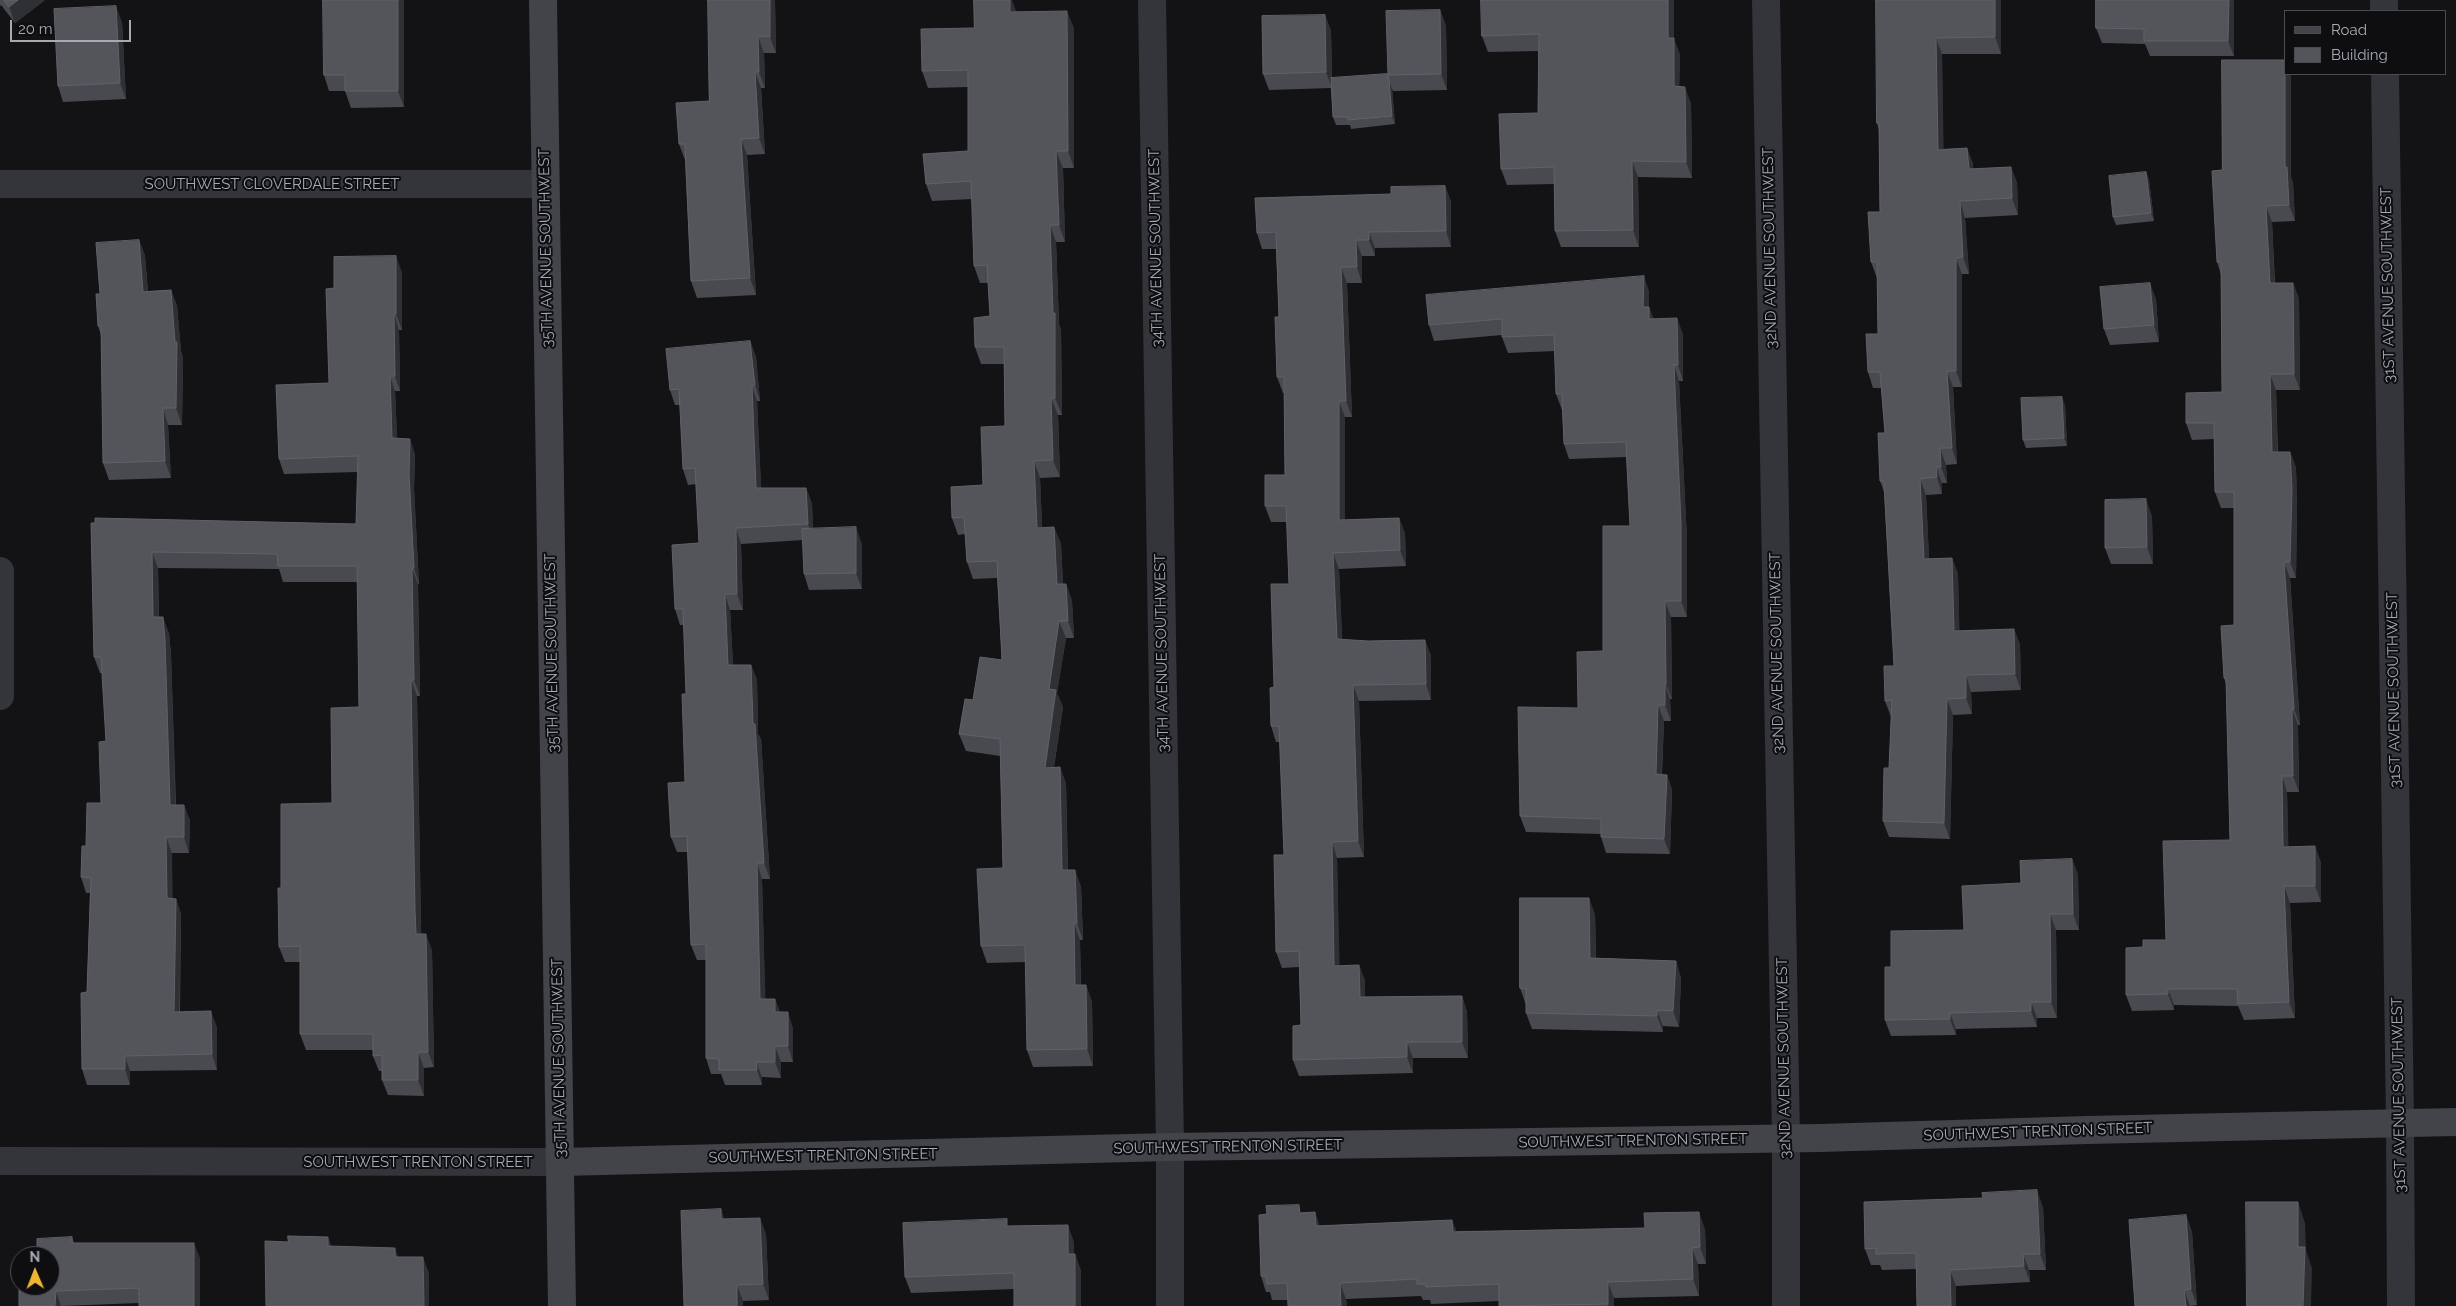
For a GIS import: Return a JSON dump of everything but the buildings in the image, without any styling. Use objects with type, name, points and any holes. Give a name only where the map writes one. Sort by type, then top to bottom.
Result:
[{"type":"street","name":"35TH AVENUE SOUTHWEST","points":[[543,0],[544,184],[562,1306]]},
{"type":"street","name":"34TH AVENUE SOUTHWEST","points":[[1152,0],[1170,1147],[1170,1306]]},
{"type":"street","name":"32ND AVENUE SOUTHWEST","points":[[1766,0],[1786,1139],[1786,1306]]},
{"type":"street","name":"31ST AVENUE SOUTHWEST","points":[[2385,75],[2401,1306]]},
{"type":"street","name":"SOUTHWEST CLOVERDALE STREET","points":[[0,184],[544,184]]},
{"type":"street","points":[[0,571],[0,696]]},
{"type":"street","name":"SOUTHWEST TRENTON STREET","points":[[0,1161],[561,1162],[1170,1147],[1786,1139],[2456,1122]]}]
